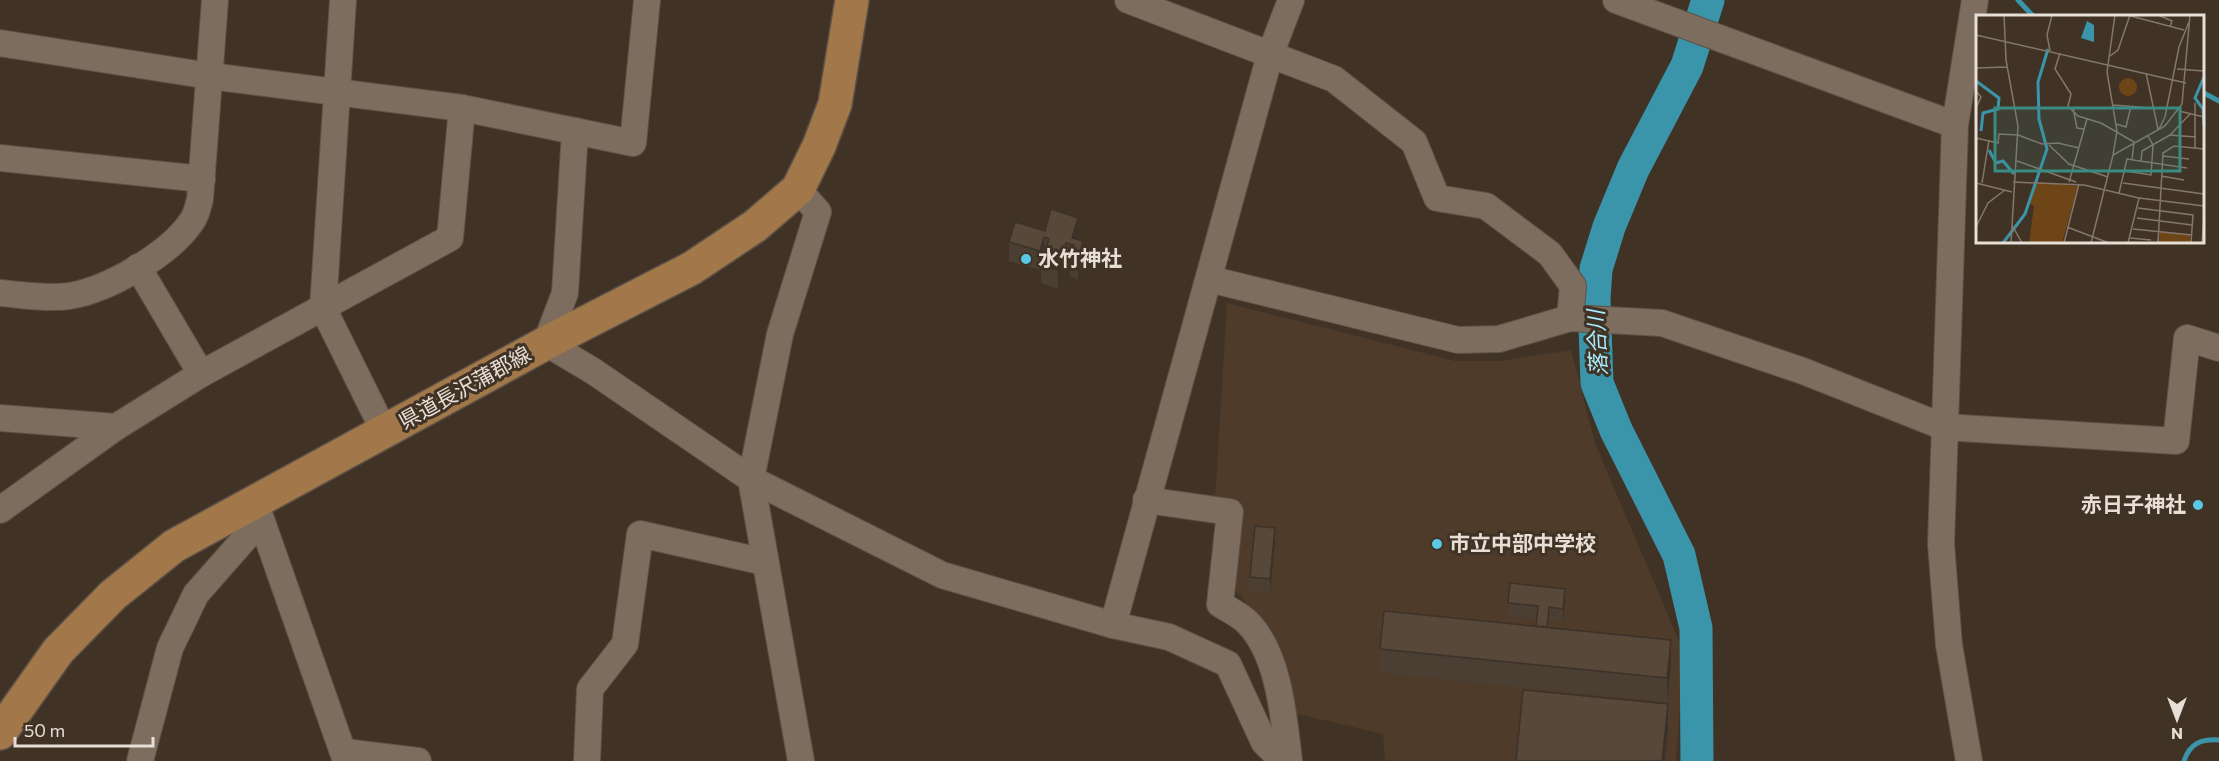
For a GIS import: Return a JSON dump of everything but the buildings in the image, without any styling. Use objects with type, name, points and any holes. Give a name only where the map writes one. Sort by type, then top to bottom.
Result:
[{"type":"main road","name":"県道長沢蒲郡線","points":[[1,727],[58,651],[113,595],[174,546],[385,433],[546,343],[692,268],[755,226],[798,189],[835,104],[852,0]]},
{"type":"street","points":[[0,293],[67,296],[92,290],[138,267],[180,237],[194,219],[200,199],[202,179],[215,0]]},
{"type":"street","points":[[343,0],[323,308],[385,433]]},
{"type":"street","points":[[1128,0],[1334,79],[1414,142],[1437,198],[1486,206],[1550,254],[1573,286],[1573,318]]},
{"type":"street","points":[[1113,625],[1270,55],[1291,0]]},
{"type":"street","points":[[1616,0],[1954,125]]},
{"type":"street","points":[[1969,761],[1948,645],[1941,544],[1954,125],[1975,0]]},
{"type":"street","points":[[0,43],[210,76],[338,90],[462,108],[633,143],[640,1]]},
{"type":"street","points":[[0,510],[116,427],[201,375],[450,238],[462,108]]},
{"type":"street","points":[[575,131],[566,293],[546,343],[593,371],[751,479],[942,575],[1113,625],[1169,637],[1228,664],[1264,742],[1283,761]]},
{"type":"street","points":[[0,158],[202,179]]},
{"type":"street","points":[[798,189],[818,212],[780,334],[751,479],[801,761]]},
{"type":"street","points":[[138,267],[201,375]]},
{"type":"street","points":[[1209,279],[1458,340],[1500,339],[1573,318],[1662,323],[1803,371],[1944,427],[2176,441],[2187,338],[2219,348]]},
{"type":"street","points":[[0,418],[116,427]]},
{"type":"street","points":[[1146,500],[1230,512],[1220,604],[1246,621],[1263,641],[1283,707],[1289,761]]},
{"type":"street","points":[[255,501],[345,756],[418,761]]},
{"type":"street","points":[[141,761],[170,648],[196,594],[248,535],[255,501]]},
{"type":"street","points":[[587,761],[590,689],[625,644],[640,534],[765,562]]},
{"type":"shaded area","name":"市立中部中学校","points":[[1227,303],[1455,361],[1501,361],[1571,350],[1595,443],[1684,653],[1676,761],[1391,761],[1385,759],[1383,734],[1293,713],[1271,634],[1231,584],[1215,500]]},
{"type":"waterway","name":"落合川","points":[[1697,761],[1696,628],[1679,555],[1616,430],[1597,383],[1594,299],[1596,269],[1609,227],[1633,169],[1687,66],[1708,0]]},
{"type":"waterway","points":[[2018,0],[2032,15]]},
{"type":"waterway","points":[[2204,93],[2219,101]]},
{"type":"waterway","points":[[2184,761],[2189,750],[2197,743],[2219,740]]},
{"type":"place","name":"水竹神社","points":[[1026,259]]},
{"type":"place","name":"赤日子神社","points":[[2198,505]]},
{"type":"place","name":"市立中部中学校","points":[[1437,544]]}]
